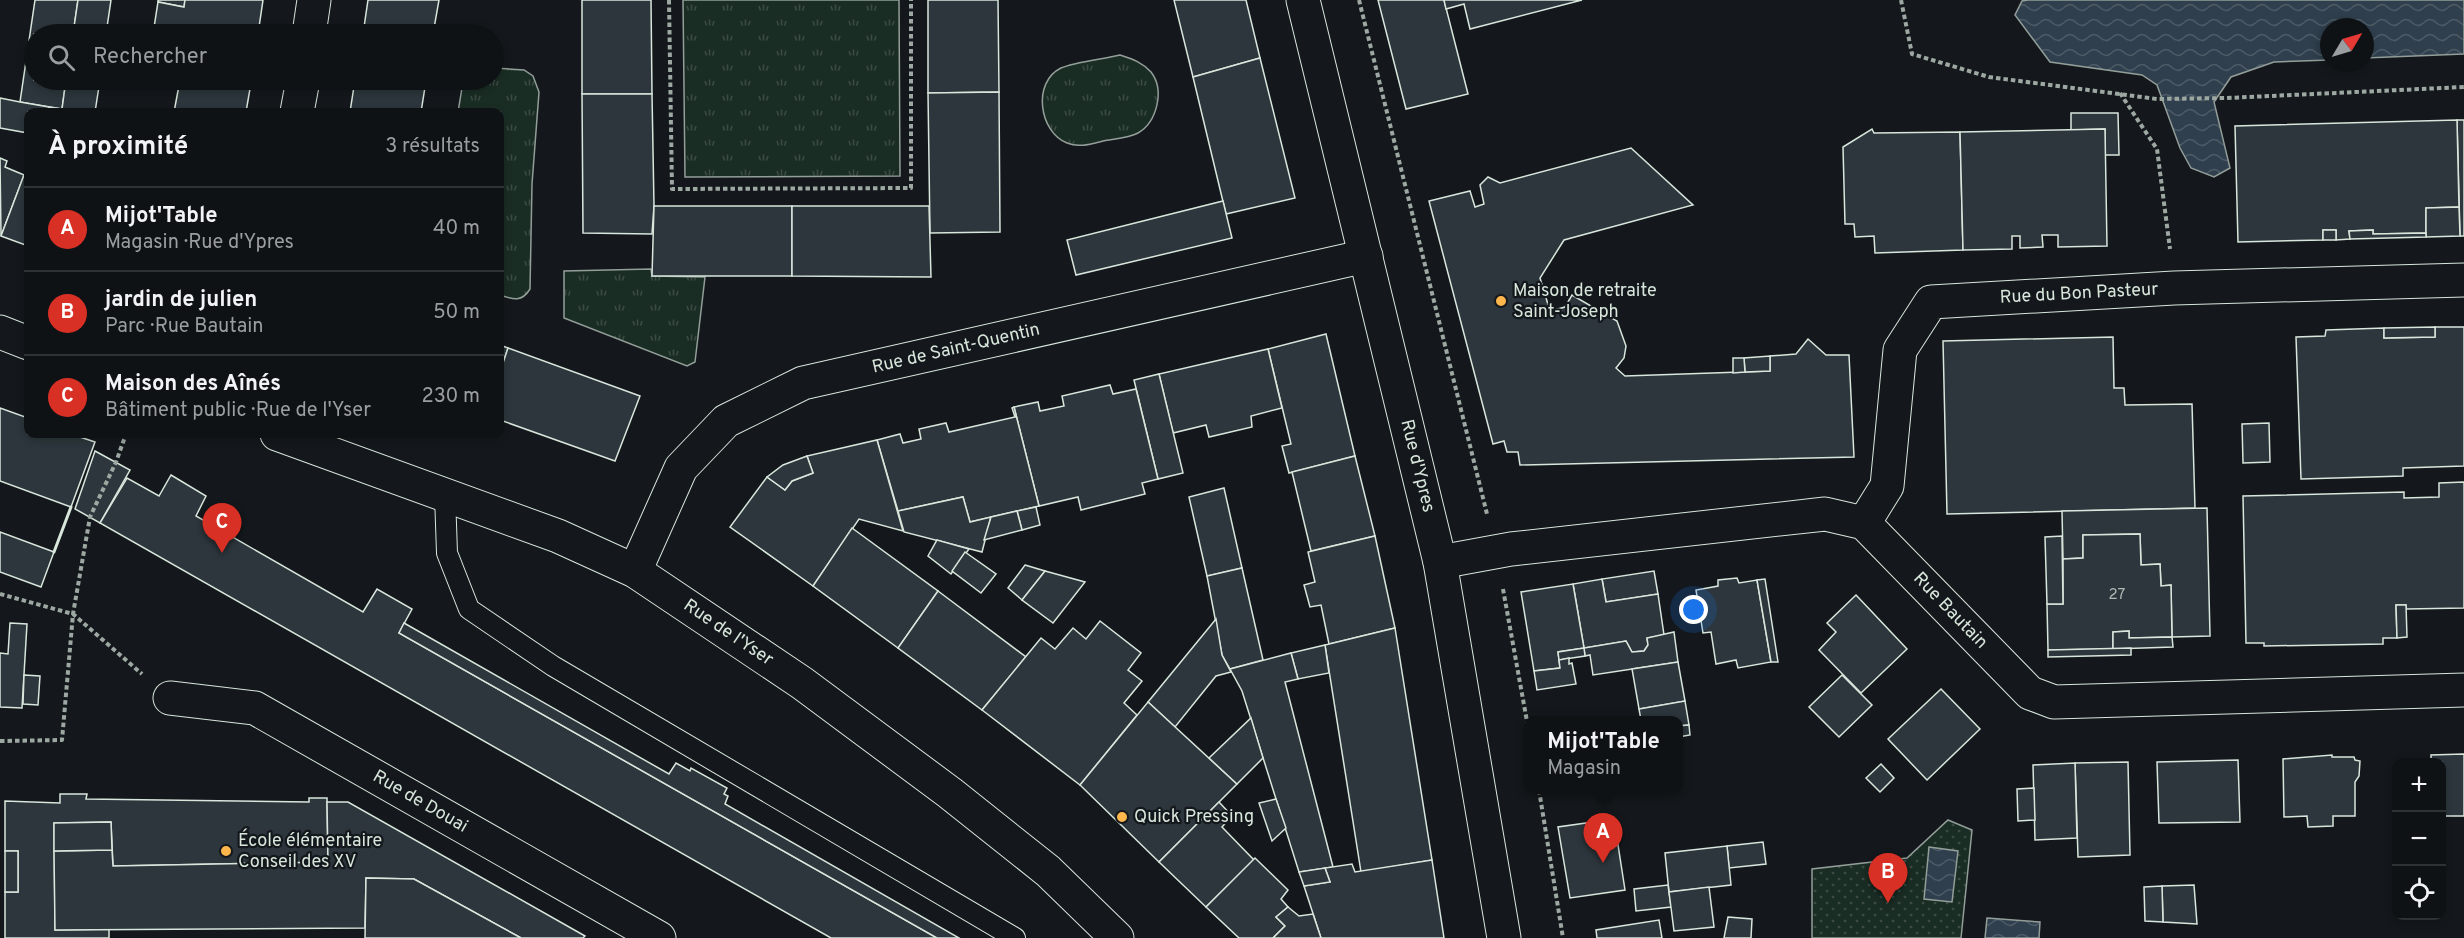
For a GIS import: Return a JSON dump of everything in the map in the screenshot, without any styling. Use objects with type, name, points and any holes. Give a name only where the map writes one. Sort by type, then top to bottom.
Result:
[{"type":"street","points":[[310,24],[314,0]]},
{"type":"street","name":"Rue d'Ypres","points":[[1303,0],[1440,562],[1504,938]]},
{"type":"street","points":[[298,108],[301,90]]},
{"type":"street","name":"Rue de Saint-Quentin","points":[[634,571],[681,468],[726,421],[803,383],[1366,256]]},
{"type":"street","name":"Rue du Bon Pasteur","points":[[1864,523],[1887,486],[1900,350],[1931,302],[2174,288],[2464,280]]},
{"type":"street","points":[[0,332],[24,341]]},
{"type":"street","name":"Rue de l'Yser","points":[[288,438],[558,536],[634,571],[802,683],[950,793],[1047,872],[1117,938]]},
{"type":"street","points":[[1440,562],[1496,551],[1825,514],[1864,523]]},
{"type":"street","name":"Rue Bautain","points":[[1864,523],[2030,693],[2054,702],[2464,690]]},
{"type":"street","name":"Rue de Douai","points":[[170,698],[255,708],[659,938]]},
{"type":"lane","points":[[445,495],[447,554],[469,609],[553,666],[1015,938]]},
{"type":"path","points":[[669,0],[672,189],[911,188],[911,0]]},
{"type":"path","points":[[1359,0],[1496,551],[1526,716]]},
{"type":"path","points":[[1901,0],[1912,54],[1989,77],[2157,99],[2464,87]]},
{"type":"path","points":[[2120,93],[2157,149],[2174,288]]},
{"type":"path","points":[[0,741],[62,740],[73,614],[90,517],[125,438]]},
{"type":"path","points":[[0,594],[73,614],[170,698]]},
{"type":"path","points":[[1540,794],[1563,938]]},
{"type":"green space","points":[[683,0],[899,0],[900,176],[685,177]]},
{"type":"green space","points":[[1120,55],[1144,66],[1155,79],[1158,88],[1157,105],[1145,128],[1134,135],[1090,144],[1067,143],[1058,137],[1050,129],[1043,107],[1046,84],[1052,75],[1067,66]]},
{"type":"green space","points":[[504,69],[524,70],[533,76],[539,92],[532,184],[530,289],[521,298],[504,296],[504,108],[459,108],[462,90],[504,90]]},
{"type":"green space","points":[[651,269],[652,276],[705,277],[695,362],[687,366],[564,318],[564,271]]},
{"type":"green space","points":[[1948,820],[1972,830],[1961,938],[1812,938],[1812,869],[1907,858]]},
{"type":"water","points":[[2464,0],[2464,54],[2374,58],[2374,18],[2320,18],[2320,60],[2274,62],[2231,77],[2214,102],[2230,168],[2214,177],[2191,168],[2180,148],[2157,85],[2142,75],[2050,62],[2015,15],[2022,1]]},
{"type":"water","points":[[1929,847],[1958,851],[1952,902],[1924,899]]},
{"type":"water","points":[[1987,918],[2040,922],[2039,938],[1985,938]]},
{"type":"building","points":[[35,0],[78,0],[74,24],[31,24]]},
{"type":"building","points":[[78,0],[111,0],[107,24],[74,24]]},
{"type":"building","points":[[158,0],[185,0],[184,7],[158,2]]},
{"type":"building","points":[[185,0],[263,0],[259,24],[155,24],[158,2],[184,7]]},
{"type":"building","points":[[368,0],[439,0],[435,24],[364,24]]},
{"type":"building","points":[[582,0],[651,0],[652,94],[582,94]]},
{"type":"building","points":[[928,0],[998,0],[999,92],[928,93]]},
{"type":"building","points":[[1174,0],[1246,0],[1260,58],[1193,77]]},
{"type":"building","points":[[1378,0],[1444,0],[1468,94],[1406,109]]},
{"type":"building","points":[[1444,0],[1582,0],[1470,29],[1464,4],[1446,9]]},
{"type":"building","points":[[1260,58],[1295,198],[1226,214],[1193,77]]},
{"type":"building","points":[[24,75],[24,90],[65,90],[62,108],[20,102]]},
{"type":"building","points":[[65,90],[98,90],[96,108],[62,108]]},
{"type":"building","points":[[178,90],[250,90],[247,108],[175,108]]},
{"type":"building","points":[[353,90],[425,90],[422,108],[351,108]]},
{"type":"building","points":[[999,92],[1000,232],[930,233],[928,93]]},
{"type":"building","points":[[582,94],[652,94],[654,206],[652,234],[583,233]]},
{"type":"building","points":[[0,98],[49,107],[24,108],[24,132],[0,128]]},
{"type":"building","points":[[2071,113],[2118,113],[2119,155],[2105,155],[2105,129],[2071,130]]},
{"type":"building","points":[[2457,120],[2464,120],[2464,236],[2460,236]]},
{"type":"building","points":[[2457,120],[2459,207],[2426,208],[2426,233],[2373,234],[2373,230],[2349,231],[2350,239],[2336,240],[2336,230],[2323,230],[2323,240],[2238,242],[2235,126]]},
{"type":"building","points":[[1872,129],[1874,133],[1960,132],[1963,250],[1875,253],[1874,236],[1855,237],[1854,224],[1845,224],[1843,147]]},
{"type":"building","points":[[2105,129],[2107,246],[2058,247],[2058,235],[2042,235],[2043,247],[2020,248],[2020,236],[2012,236],[2012,249],[1963,250],[1960,132]]},
{"type":"building","name":"Maison de retraite Saint-Joseph","points":[[1631,148],[1693,205],[1564,240],[1540,278],[1550,311],[1565,307],[1572,295],[1617,321],[1626,346],[1624,358],[1616,368],[1625,376],[1770,371],[1770,356],[1796,354],[1808,339],[1826,355],[1849,355],[1854,457],[1520,465],[1518,452],[1507,452],[1504,441],[1493,444],[1429,201],[1470,191],[1475,207],[1484,204],[1480,185],[1488,177],[1500,183]]},
{"type":"building","points":[[0,158],[7,161],[5,167],[24,175],[1,236]]},
{"type":"building","points":[[24,175],[24,245],[1,236]]},
{"type":"building","points":[[1223,201],[1232,238],[1076,275],[1067,240]]},
{"type":"building","points":[[654,206],[792,206],[792,276],[652,276]]},
{"type":"building","points":[[792,206],[929,206],[931,277],[792,276]]},
{"type":"building","points":[[2459,207],[2460,236],[2426,237],[2426,208]]},
{"type":"building","points":[[2323,230],[2336,230],[2336,240],[2323,240]]},
{"type":"building","points":[[2373,230],[2373,234],[2426,233],[2426,237],[2350,239],[2349,231]]},
{"type":"building","points":[[2435,327],[2464,327],[2464,466],[2403,468],[2403,476],[2301,479],[2296,337],[2325,336],[2326,330],[2384,328],[2384,338],[2435,337]]},
{"type":"building","points":[[2435,327],[2435,337],[2384,338],[2384,328]]},
{"type":"building","points":[[1326,334],[1355,456],[1289,473],[1282,446],[1291,444],[1268,349]]},
{"type":"building","points":[[2113,337],[2114,388],[2124,388],[2125,405],[2192,404],[2195,508],[1947,514],[1943,341]]},
{"type":"building","points":[[504,346],[508,348],[504,360]]},
{"type":"building","points":[[508,348],[640,396],[615,461],[504,421],[504,360]]},
{"type":"building","points":[[1268,349],[1282,408],[1251,416],[1252,427],[1209,437],[1206,425],[1173,433],[1159,374]]},
{"type":"building","points":[[1770,356],[1770,371],[1745,372],[1744,358]]},
{"type":"building","points":[[1733,358],[1744,358],[1745,372],[1733,373]]},
{"type":"building","points":[[1159,374],[1183,473],[1158,479],[1134,380]]},
{"type":"building","points":[[1110,385],[1113,394],[1136,389],[1158,479],[1142,483],[1145,494],[1081,510],[1078,497],[1039,506],[1014,407],[1038,402],[1040,411],[1064,406],[1062,396]]},
{"type":"building","points":[[1014,407],[1039,506],[970,522],[963,497],[898,511],[877,440],[900,434],[903,443],[921,439],[919,429],[946,423],[949,432],[1015,417],[1012,408]]},
{"type":"building","points":[[0,408],[24,417],[24,438],[83,438],[95,442],[71,507],[0,481]]},
{"type":"building","points":[[2269,423],[2270,462],[2243,463],[2242,424]]},
{"type":"building","points":[[877,440],[903,531],[859,519],[813,586],[730,527],[767,477],[785,490],[792,481],[813,473],[807,456]]},
{"type":"building","points":[[95,451],[130,470],[100,523],[75,509]]},
{"type":"building","points":[[807,456],[813,473],[792,481],[785,490],[767,477],[783,465]]},
{"type":"building","points":[[1355,456],[1375,536],[1311,551],[1292,472]]},
{"type":"building","points":[[171,475],[206,496],[196,516],[363,612],[377,589],[412,609],[399,633],[937,938],[831,938],[100,523],[127,478],[159,496]]},
{"type":"building","points":[[2464,482],[2464,608],[2406,609],[2406,605],[2396,605],[2397,638],[2383,638],[2383,644],[2264,646],[2264,643],[2246,643],[2243,496],[2404,492],[2404,498],[2439,497],[2439,483]]},
{"type":"building","points":[[1224,488],[1242,568],[1207,576],[1189,497]]},
{"type":"building","points":[[963,497],[970,522],[991,517],[982,552],[904,532],[898,511]]},
{"type":"building","points":[[1036,507],[1040,525],[1022,530],[1017,511]]},
{"type":"building","points":[[2207,508],[2210,636],[2172,637],[2171,585],[2161,586],[2160,564],[2141,565],[2140,534],[2083,535],[2083,558],[2063,559],[2062,511]]},
{"type":"building","points":[[1017,511],[1022,530],[984,540],[991,517]]},
{"type":"building","points":[[852,528],[938,591],[898,648],[813,586]]},
{"type":"building","points":[[0,532],[54,552],[41,587],[0,572]]},
{"type":"building","points":[[2140,534],[2141,565],[2160,564],[2161,586],[2171,585],[2172,637],[2129,638],[2129,631],[2113,632],[2113,649],[2048,650],[2047,604],[2063,604],[2063,559],[2083,558],[2083,535]]},
{"type":"building","points":[[1375,536],[1395,628],[1329,644],[1321,605],[1310,607],[1304,585],[1315,582],[1308,552]]},
{"type":"building","points":[[2062,536],[2063,604],[2047,604],[2045,537]]},
{"type":"building","points":[[937,540],[969,549],[951,574],[928,556]]},
{"type":"building","points":[[965,552],[996,574],[981,593],[952,571]]},
{"type":"building","points":[[1025,565],[1045,571],[1022,600],[1008,588]]},
{"type":"building","points":[[1242,568],[1263,660],[1230,669],[1222,655],[1207,576]]},
{"type":"building","points":[[1045,571],[1085,582],[1053,623],[1022,600]]},
{"type":"building","points":[[1654,571],[1658,594],[1606,602],[1602,579]]},
{"type":"building","points":[[1737,578],[1739,583],[1757,580],[1771,662],[1738,668],[1736,660],[1716,664],[1711,632],[1703,633],[1696,590],[1718,586],[1718,580]]},
{"type":"building","points":[[1602,579],[1606,602],[1658,594],[1664,635],[1647,638],[1648,645],[1644,651],[1632,652],[1626,641],[1584,648],[1573,584]]},
{"type":"building","points":[[1765,579],[1778,662],[1771,662],[1757,580]]},
{"type":"building","points":[[1573,584],[1584,648],[1558,652],[1560,668],[1534,671],[1521,592]]},
{"type":"building","points":[[938,591],[1026,657],[982,710],[898,648]]},
{"type":"building","points":[[1856,595],[1907,649],[1861,693],[1819,650],[1836,632],[1827,623]]},
{"type":"building","points":[[2396,605],[2406,605],[2407,637],[2397,638]]},
{"type":"building","points":[[1216,619],[1222,655],[1231,672],[1216,676],[1175,727],[1148,702]]},
{"type":"building","points":[[1100,621],[1141,653],[1128,670],[1142,681],[1124,703],[1137,715],[1080,785],[982,710],[1041,638],[1055,649],[1073,628],[1086,639]]},
{"type":"building","points":[[10,623],[27,624],[22,708],[0,707],[0,653],[8,654]]},
{"type":"building","points":[[404,623],[669,774],[676,763],[690,771],[691,768],[727,788],[724,794],[728,796],[725,804],[959,938],[937,938],[399,633]]},
{"type":"building","points":[[1395,628],[1432,860],[1361,872],[1325,645]]},
{"type":"building","points":[[2129,631],[2129,638],[2172,637],[2173,647],[2113,649],[2113,632]]},
{"type":"building","points":[[1674,632],[1678,662],[1593,675],[1590,655],[1585,656],[1584,648],[1626,641],[1632,652],[1644,651],[1648,645],[1647,638]]},
{"type":"building","points":[[1325,645],[1329,673],[1298,679],[1291,653]]},
{"type":"building","points":[[1584,648],[1585,656],[1559,660],[1558,652]]},
{"type":"building","points":[[2131,648],[2131,655],[2048,657],[2048,650]]},
{"type":"building","points":[[1291,653],[1298,679],[1285,682],[1333,867],[1299,872],[1242,691],[1230,669]]},
{"type":"building","points":[[1569,658],[1576,684],[1537,690],[1534,671],[1560,668],[1559,660]]},
{"type":"building","points":[[1678,662],[1685,701],[1639,709],[1632,669]]},
{"type":"building","points":[[24,675],[40,676],[38,705],[23,704]]},
{"type":"building","points":[[1842,675],[1872,705],[1839,737],[1809,707]]},
{"type":"building","points":[[1941,689],[1980,729],[1927,780],[1888,739]]},
{"type":"building","points":[[1685,701],[1689,725],[1683,726],[1683,716],[1640,716],[1639,709]]},
{"type":"building","points":[[1148,702],[1237,784],[1159,862],[1080,785]]},
{"type":"building","points":[[1251,718],[1263,758],[1237,784],[1209,758]]},
{"type":"building","points":[[1689,725],[1690,735],[1683,736],[1683,726]]},
{"type":"building","points":[[2464,754],[2464,816],[2446,816],[2446,758],[2431,758],[2431,755]]},
{"type":"building","points":[[2332,755],[2332,757],[2354,757],[2355,760],[2360,761],[2359,776],[2355,782],[2355,816],[2333,816],[2333,826],[2308,827],[2307,816],[2284,817],[2283,759]]},
{"type":"building","points":[[2238,760],[2240,822],[2159,823],[2157,762]]},
{"type":"building","points":[[2128,762],[2130,855],[2078,857],[2075,763]]},
{"type":"building","points":[[2075,763],[2077,838],[2035,840],[2033,765]]},
{"type":"building","points":[[1881,764],[1894,778],[1880,792],[1866,778]]},
{"type":"building","points":[[2034,788],[2035,820],[2018,821],[2017,789]]},
{"type":"building","points":[[60,794],[87,794],[86,799],[309,802],[309,798],[327,798],[328,862],[113,866],[111,822],[54,823],[55,930],[109,929],[109,938],[5,938],[5,892],[18,892],[18,851],[5,851],[5,801],[60,803]]},
{"type":"building","points":[[1276,799],[1286,828],[1272,841],[1259,803]]},
{"type":"building","points":[[327,802],[348,802],[585,936],[583,938],[521,938],[414,879],[366,878],[365,928],[55,930],[54,851],[112,850],[113,866],[328,862]]},
{"type":"building","points":[[1219,802],[1232,816],[1222,827],[1254,860],[1206,907],[1159,862]]},
{"type":"building","points":[[1614,819],[1625,890],[1570,898],[1558,827]]},
{"type":"building","points":[[111,822],[112,850],[54,851],[54,823]]},
{"type":"building","points":[[1763,842],[1766,864],[1729,868],[1727,846]]},
{"type":"building","points":[[1727,846],[1731,885],[1669,892],[1665,853]]},
{"type":"building","points":[[5,851],[18,851],[18,892],[5,892]]},
{"type":"building","points":[[1255,858],[1288,890],[1281,899],[1288,907],[1276,917],[1285,926],[1273,938],[1239,938],[1206,907]]},
{"type":"building","points":[[1432,860],[1444,938],[1321,938],[1304,886],[1330,882],[1325,868],[1352,864],[1355,872]]},
{"type":"building","points":[[1325,868],[1330,882],[1304,886],[1299,872]]},
{"type":"building","points":[[366,878],[414,879],[521,938],[365,938]]},
{"type":"building","points":[[1668,885],[1671,907],[1636,911],[1634,889]]},
{"type":"building","points":[[2194,885],[2197,924],[2163,922],[2162,886]]},
{"type":"building","points":[[2162,886],[2163,922],[2145,921],[2144,887]]},
{"type":"building","points":[[1709,887],[1714,927],[1674,931],[1669,892]]},
{"type":"building","points":[[1288,907],[1299,916],[1313,914],[1321,938],[1273,938],[1285,926],[1276,917]]},
{"type":"building","points":[[1728,917],[1752,919],[1751,938],[1724,938]]},
{"type":"building","points":[[1659,920],[1662,938],[1597,938],[1596,930]]},
{"type":"wall","points":[[54,552],[71,507]]},
{"type":"place","name":"Maison de retraite Saint-Joseph","points":[[1501,301]]},
{"type":"place","name":"Maison des Aînés","points":[[222,553]]},
{"type":"place","name":"Quick Pressing","points":[[1122,817]]},
{"type":"place","name":"École élémentaire Conseil des XV","points":[[226,851]]},
{"type":"place","name":"Mijot'Table","points":[[1603,863]]},
{"type":"place","name":"jardin de julien","points":[[1888,903]]}]
